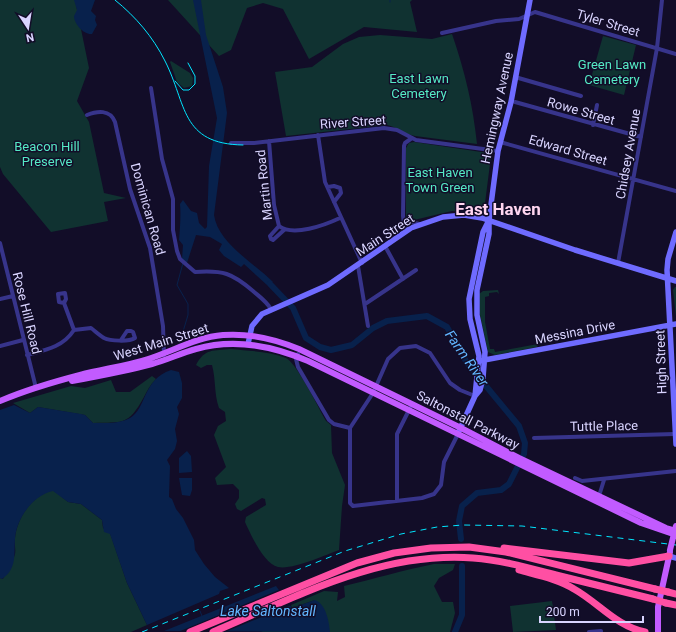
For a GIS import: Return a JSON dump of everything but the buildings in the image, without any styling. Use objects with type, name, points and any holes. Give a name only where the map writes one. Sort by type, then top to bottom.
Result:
[{"type":"highway","points":[[469,547],[518,554],[676,594]]},
{"type":"highway","points":[[190,632],[345,567],[382,556],[425,548],[509,548],[629,563],[671,555]]},
{"type":"highway","points":[[213,632],[349,576],[385,565],[434,558],[472,558],[522,566],[676,605]]},
{"type":"highway","points":[[472,558],[510,567],[572,588],[588,597],[611,617],[632,629],[644,632]]},
{"type":"main road","name":"Hemingway Avenue","points":[[475,396],[478,373],[484,347],[477,315],[478,285],[489,234],[489,220],[498,152],[516,77],[530,0]]},
{"type":"main road","name":"Main Street","points":[[248,335],[255,320],[271,309],[328,285],[405,232],[419,224],[443,217],[464,215],[489,220],[676,281]]},
{"type":"main road","name":"Hemingway Avenue","points":[[458,434],[475,396],[481,387],[483,378],[482,361],[469,313],[471,284],[483,232],[489,220]]},
{"type":"main road","name":"High Street","points":[[676,232],[668,259],[668,279],[673,324],[676,444]]},
{"type":"main road","points":[[471,284],[478,285]]},
{"type":"main road","name":"Messina Drive","points":[[482,361],[673,324]]},
{"type":"main road","name":"West Main Street","points":[[164,357],[211,337],[248,335]]},
{"type":"main road","points":[[248,335],[248,344]]},
{"type":"main road","name":"Saltonstall Parkway","points":[[248,335],[284,343],[299,349],[461,428],[520,461],[641,523],[676,535]]},
{"type":"main road","points":[[282,351],[284,343]]},
{"type":"main road","name":"West Main Street","points":[[0,402],[36,388],[59,382],[112,374],[194,349],[213,345],[248,344]]},
{"type":"main road","name":"Saltonstall Parkway","points":[[248,344],[282,351],[297,356],[408,411],[599,496],[666,528],[676,531]]},
{"type":"main road","points":[[658,632],[658,607],[671,555],[676,526]]},
{"type":"street","name":"Chidsey Avenue","points":[[618,263],[657,48],[662,0]]},
{"type":"street","name":"Tyler Street","points":[[442,33],[496,21],[522,18],[535,12],[676,54]]},
{"type":"street","points":[[516,77],[581,96]]},
{"type":"street","points":[[150,88],[162,159],[173,199],[173,230],[179,257],[195,272],[217,271],[235,276],[265,300],[271,309]]},
{"type":"street","name":"Rowe Street","points":[[515,102],[593,125],[641,137]]},
{"type":"street","points":[[593,125],[597,105]]},
{"type":"street","name":"Dominican Road","points":[[87,115],[105,112],[112,116],[115,122],[130,189],[150,248],[163,326],[164,357]]},
{"type":"street","name":"River Street","points":[[231,142],[249,143],[384,128],[397,130],[412,138],[498,152]]},
{"type":"street","points":[[318,135],[321,164],[328,187],[360,264],[368,326]]},
{"type":"street","points":[[404,135],[405,232]]},
{"type":"street","points":[[405,143],[412,138]]},
{"type":"street","name":"Martin Road","points":[[269,141],[274,205],[279,226],[284,230]]},
{"type":"street","name":"Edward Street","points":[[500,142],[676,191]]},
{"type":"street","points":[[328,187],[334,186],[340,188],[341,193],[334,202]]},
{"type":"street","name":"Martin Road","points":[[279,226],[270,236],[271,240],[277,238],[284,230],[316,227],[340,218]]},
{"type":"street","points":[[404,220],[419,224]]},
{"type":"street","name":"Rose Hill Road","points":[[0,244],[36,388]]},
{"type":"street","points":[[385,246],[403,278]]},
{"type":"street","points":[[365,304],[416,270]]},
{"type":"street","points":[[0,299],[13,296]]},
{"type":"street","points":[[64,303],[74,330]]},
{"type":"street","points":[[27,355],[54,348],[64,342],[74,330],[91,328],[103,337],[121,340]]},
{"type":"street","points":[[0,346],[23,340]]},
{"type":"street","points":[[458,434],[444,462],[443,480],[438,490],[428,496],[351,506],[350,428],[372,393],[388,359],[394,352],[400,348],[416,346],[424,349],[435,357],[450,383],[460,390],[475,396]]},
{"type":"street","points":[[299,349],[297,356],[298,367],[329,420],[334,424],[350,428]]},
{"type":"street","points":[[397,501],[396,439],[412,404]]},
{"type":"street","name":"Tuttle Place","points":[[534,438],[676,434]]},
{"type":"street","points":[[575,478],[582,481],[604,480],[676,471]]},
{"type":"street","points":[[599,496],[604,480]]},
{"type":"street","points":[[589,632],[601,631]]},
{"type":"green space","name":"Beacon Hill Preserve","points":[[0,0],[75,0],[89,68],[77,101],[89,122],[104,193],[126,198],[104,202],[108,221],[51,232],[3,174],[0,167]]},
{"type":"green space","points":[[168,0],[412,0],[410,2],[417,32],[364,27],[309,59],[283,9],[263,3],[247,8],[231,50],[219,56]]},
{"type":"green space","name":"East Lawn Cemetery","points":[[452,34],[468,89],[477,144],[415,136],[387,125],[286,136],[275,72],[312,67],[343,44],[359,37],[380,35],[432,39]]},
{"type":"green space","name":"Green Lawn Cemetery","points":[[603,36],[636,45],[624,95],[589,85]]},
{"type":"green space","points":[[171,61],[190,73],[193,78],[192,86],[184,88],[177,82],[170,62]]},
{"type":"green space","name":"East Haven Town Green","points":[[414,142],[488,153],[491,156],[484,211],[480,213],[452,211],[414,220],[406,216],[406,148],[409,143]]},
{"type":"green space","points":[[676,287],[676,317],[673,290]]},
{"type":"green space","points":[[498,290],[499,294],[497,292],[489,293],[489,296],[485,297],[485,322],[490,349],[494,349],[495,352],[538,344],[537,347],[495,355],[488,352],[480,315],[479,294],[483,291]]},
{"type":"green space","points":[[231,349],[266,353],[286,358],[296,368],[326,421],[331,425],[332,453],[345,485],[339,550],[309,562],[292,566],[278,567],[273,565],[258,548],[245,522],[246,517],[266,505],[265,499],[262,498],[241,511],[237,509],[235,504],[239,498],[239,490],[233,484],[217,485],[215,478],[226,467],[214,435],[218,426],[226,421],[225,412],[219,408],[217,403],[212,365],[207,365],[201,368],[196,365],[206,353],[210,351]]},
{"type":"green space","points":[[152,376],[156,379],[134,413],[129,418],[118,422],[93,423],[85,415],[38,407],[30,413],[13,403],[71,386],[85,388],[111,380],[116,392],[130,392]]},
{"type":"green space","points":[[53,490],[68,502],[81,504],[102,520],[103,528],[110,533],[127,583],[147,625],[131,632],[0,632],[0,578],[3,579],[14,557],[16,530],[22,515],[32,502],[45,493]]},
{"type":"green space","points":[[434,564],[455,564],[453,570],[439,578],[434,586],[442,602],[453,602],[455,613],[450,632],[261,632],[315,600],[292,608],[291,605],[324,591],[338,592],[337,601],[345,597],[344,586]]},
{"type":"green space","points":[[552,601],[556,630],[513,632],[510,606]]},
{"type":"water","points":[[74,0],[95,0],[91,11],[96,16],[95,20],[97,25],[92,34],[83,31],[74,19],[77,10]]},
{"type":"water","points":[[193,0],[201,0],[206,35],[223,87],[227,113],[214,215],[222,235],[229,243],[273,282],[267,285],[244,264],[241,267],[224,256],[219,250],[222,244],[210,237],[196,235],[187,263],[182,259],[183,245],[179,240],[180,204],[183,200],[191,211],[197,213],[199,223],[205,229],[207,227],[209,166],[217,118]]},
{"type":"water","points":[[171,370],[179,372],[182,383],[182,398],[177,407],[179,414],[175,429],[177,441],[175,449],[167,460],[170,466],[169,497],[172,499],[176,509],[183,518],[194,540],[195,550],[204,564],[215,577],[229,588],[220,591],[219,594],[147,625],[127,583],[110,534],[104,532],[102,520],[81,504],[68,502],[53,491],[39,497],[32,503],[22,516],[16,531],[14,561],[7,575],[2,579],[0,578],[0,410],[14,405],[30,413],[38,407],[81,414],[85,415],[93,423],[112,423],[126,420],[140,408],[155,380]]},
{"type":"water","points":[[187,451],[191,456],[192,472],[179,473],[179,458]]},
{"type":"water","points":[[179,478],[192,478],[192,490],[190,496],[182,495]]},
{"type":"water","name":"Lake Saltonstall","points":[[276,586],[292,608],[315,600],[319,602],[326,613],[330,632],[164,631]]},
{"type":"pier","points":[[281,589],[291,605],[225,632],[178,632]]},
{"type":"waterway","name":"Farm River","points":[[182,335],[188,315],[188,304],[177,285],[183,263]]},
{"type":"waterway","name":"Farm River","points":[[270,284],[293,308],[306,338],[320,347],[331,350],[352,345],[373,328],[387,321],[427,316],[447,327],[467,363],[519,426],[525,443],[524,454],[509,484],[501,490],[477,493],[462,506],[459,521],[461,539]]},
{"type":"waterway","name":"Farm River","points":[[455,632],[462,615],[462,566]]},
{"type":"waterway","points":[[200,611],[202,616]]},
{"type":"tram line","points":[[115,0],[137,20],[155,44],[165,61],[189,119],[196,129],[207,138],[222,143],[243,145]]},
{"type":"tram line","points":[[175,81],[183,90],[189,90],[195,84],[195,76],[188,63]]},
{"type":"railway","points":[[142,632],[345,551],[401,534],[437,527],[463,525],[522,526],[676,545]]},
{"type":"district","name":"East Haven","points":[[498,209]]}]
